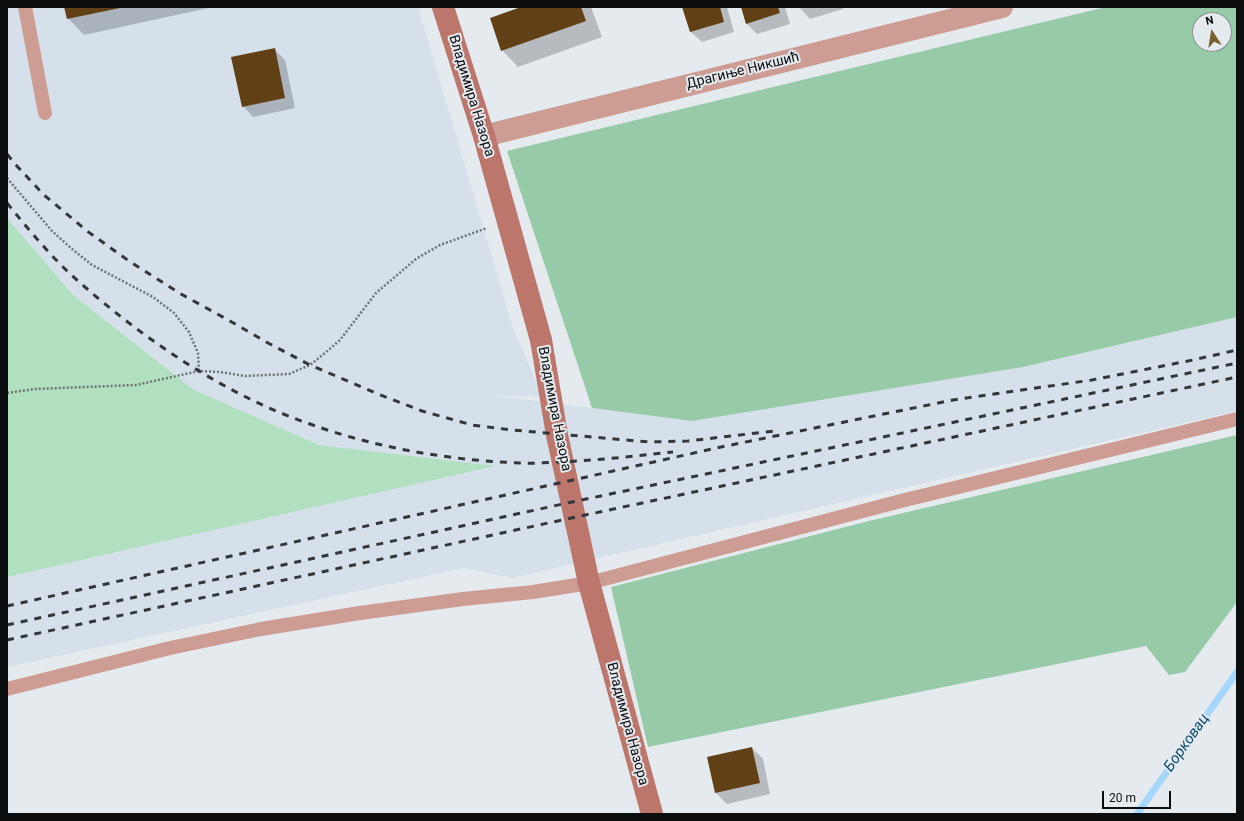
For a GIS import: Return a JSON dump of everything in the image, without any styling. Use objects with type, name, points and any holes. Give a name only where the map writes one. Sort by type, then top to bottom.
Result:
[{"type":"street","name":"Владимира Назора","points":[[443,7],[484,136],[541,340],[557,435],[589,583],[652,814]]},
{"type":"street","name":"Драгиње Никшић","points":[[484,136],[1002,7]]},
{"type":"lane","points":[[25,7],[45,113]]},
{"type":"lane","points":[[7,689],[170,648],[261,629],[360,613],[463,599],[533,592],[589,583],[900,501],[1237,419]]},
{"type":"path","points":[[7,178],[52,231],[72,249],[92,265],[153,297],[174,313],[189,332],[198,353],[199,371]]},
{"type":"path","points":[[7,393],[35,389],[136,385],[199,371],[220,372],[245,376],[288,374],[310,365],[340,340],[376,293],[416,259],[440,245],[468,234],[508,222]]},
{"type":"shaded area","points":[[7,7],[418,7],[514,331],[543,397],[490,395],[692,421],[1023,367],[1237,317],[1237,411],[512,578],[464,568],[7,667],[7,577],[493,466],[319,445],[194,390],[73,295],[7,218]]},
{"type":"green space","points":[[1106,7],[1237,7],[1237,317],[1023,367],[692,421],[592,408],[507,151]]},
{"type":"green space","points":[[7,218],[73,295],[194,390],[319,445],[495,466],[7,577]]},
{"type":"green space","points":[[1237,435],[1237,602],[1185,672],[1169,675],[1146,646],[648,747],[611,587],[869,521]]},
{"type":"building","points":[[64,7],[120,7],[120,8],[67,19]]},
{"type":"building","points":[[521,7],[581,7],[586,21],[501,51],[490,18]]},
{"type":"building","points":[[682,7],[720,7],[724,22],[690,32]]},
{"type":"building","points":[[741,7],[778,7],[780,13],[746,24]]},
{"type":"building","points":[[275,48],[285,98],[242,107],[231,57]]},
{"type":"building","points":[[752,747],[760,783],[715,793],[707,757]]},
{"type":"waterway","name":"Борковац","points":[[1137,814],[1237,672]]},
{"type":"railway","points":[[7,154],[44,195],[87,231],[129,261],[181,294],[310,365],[422,411],[472,425],[649,442],[688,441],[774,431]]},
{"type":"railway","points":[[7,203],[41,244],[68,272],[104,303],[158,345],[217,382],[247,398],[310,424],[361,440],[415,452],[497,462],[561,462],[673,452]]},
{"type":"railway","points":[[7,606],[721,447],[953,400],[1092,380],[1237,350]]},
{"type":"railway","points":[[7,625],[572,502],[1237,363]]},
{"type":"railway","points":[[7,640],[576,517],[1237,377]]}]
